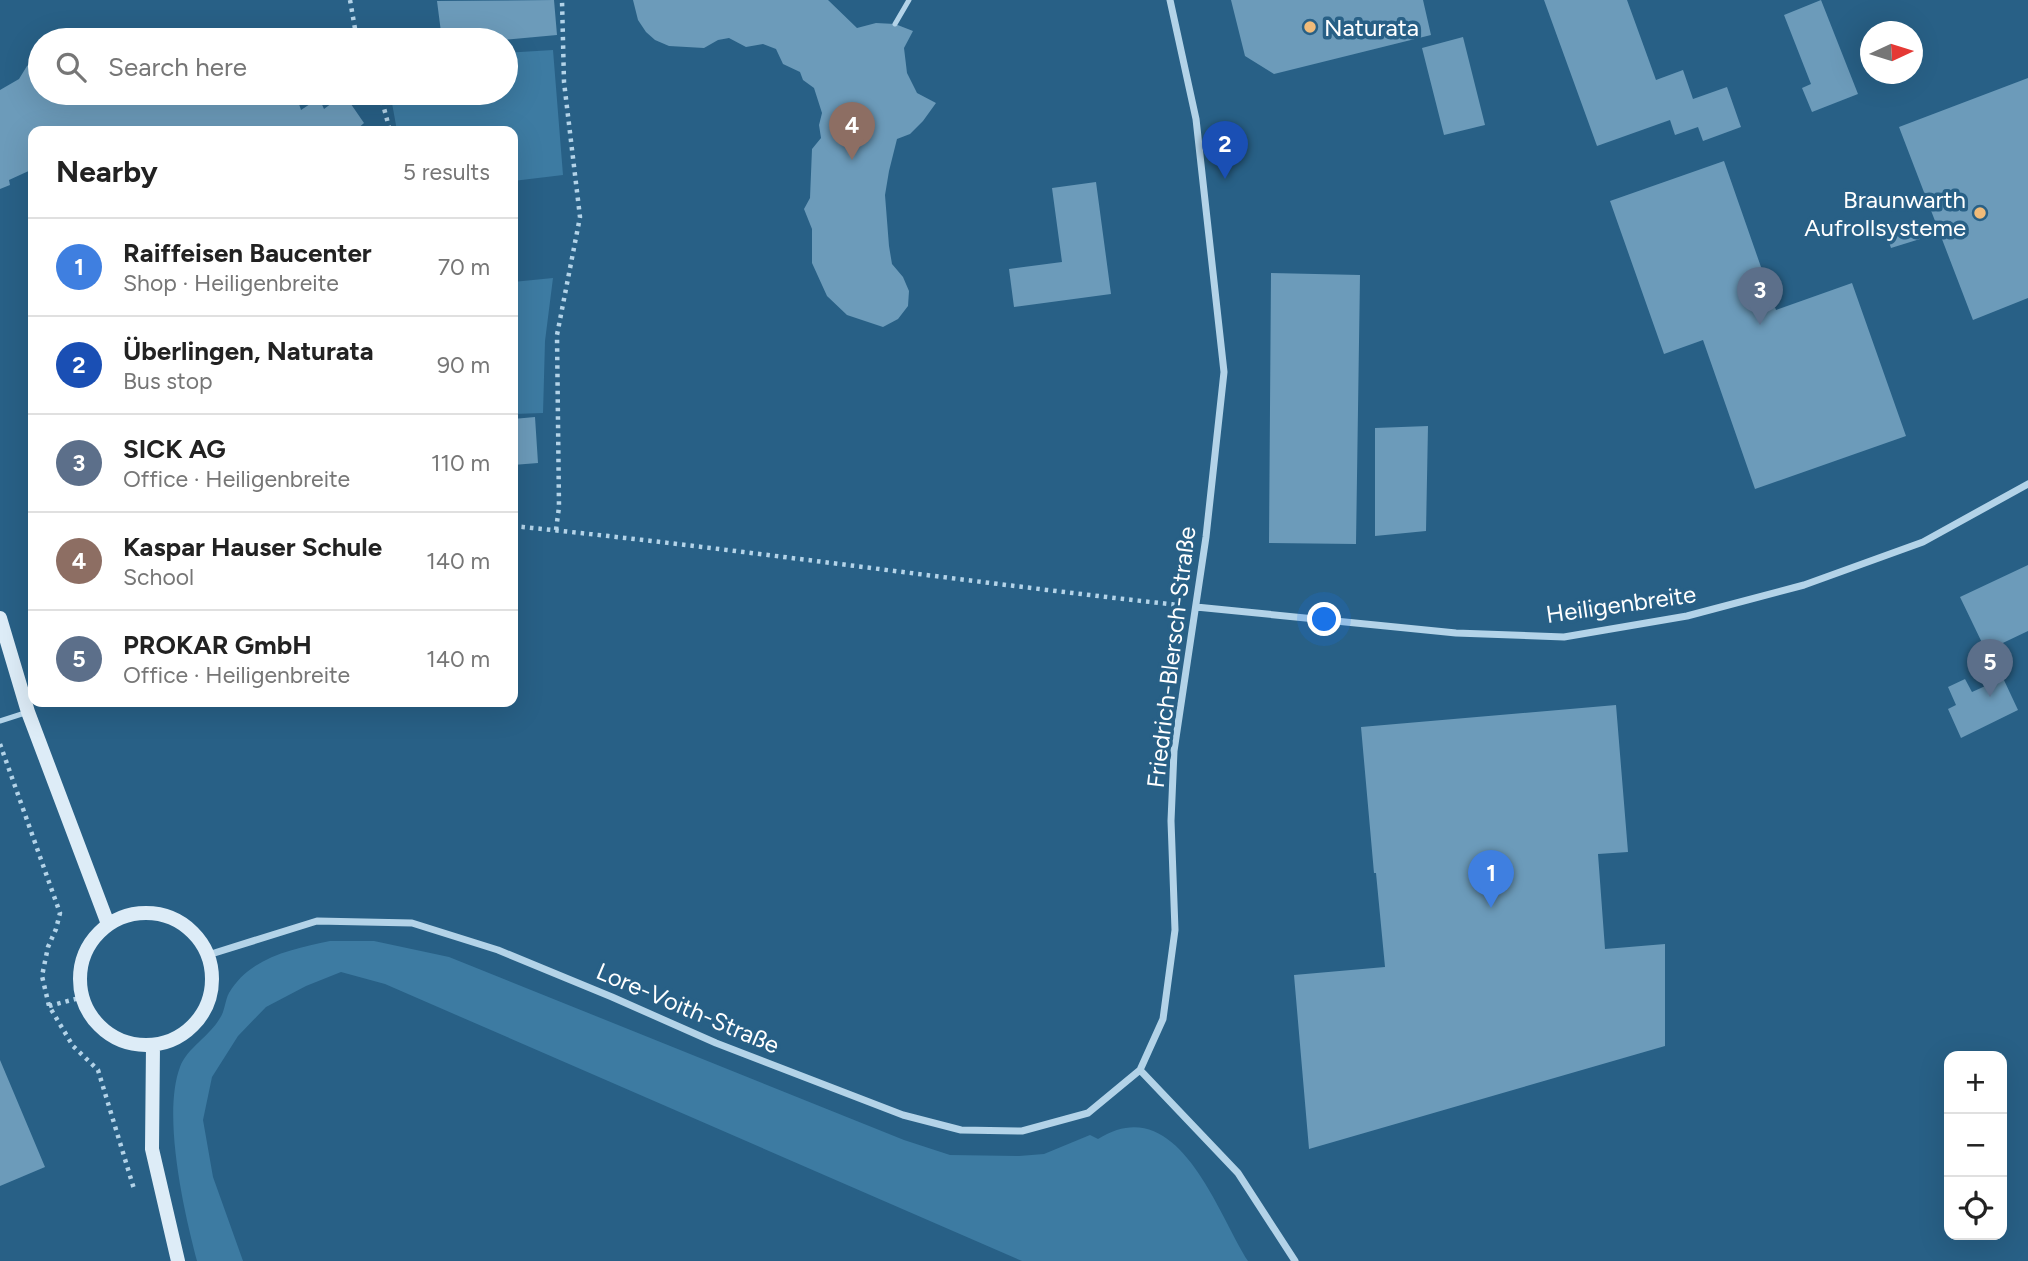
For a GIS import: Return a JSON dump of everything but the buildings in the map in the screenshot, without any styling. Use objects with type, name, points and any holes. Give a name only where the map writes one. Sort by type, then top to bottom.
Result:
[{"type":"main road","points":[[0,618],[28,712],[108,924]]},
{"type":"main road","points":[[146,912],[165,915],[183,924],[198,937],[208,955],[212,974],[211,995],[203,1014],[190,1029],[173,1040],[153,1045],[130,1044],[109,1034],[93,1018],[82,997],[80,977],[83,957],[94,938],[108,924],[126,915],[146,912]]},
{"type":"main road","points":[[153,1045],[152,1149],[178,1261]]},
{"type":"street","name":"Friedrich-Blersch-Straße","points":[[1140,1070],[1163,1019],[1175,930],[1171,821],[1174,751],[1196,607],[1224,372],[1196,120],[1170,0]]},
{"type":"street","name":"Heiligenbreite","points":[[1196,607],[1456,633],[1564,637],[1687,616],[1804,585],[1923,542],[2028,484]]},
{"type":"street","name":"Lore-Voith-Straße","points":[[208,955],[317,921],[412,923],[498,950],[716,1043],[903,1115],[961,1130],[1022,1131],[1088,1113],[1140,1070]]},
{"type":"street","points":[[1140,1070],[1238,1172],[1295,1261]]},
{"type":"lane","points":[[895,24],[909,0]]},
{"type":"lane","points":[[0,721],[28,712]]},
{"type":"path","points":[[350,0],[355,28]]},
{"type":"path","points":[[556,530],[559,507],[556,335],[580,217],[564,82],[562,0]]},
{"type":"path","points":[[383,105],[389,126]]},
{"type":"path","points":[[518,526],[804,558],[1015,588],[1196,607]]},
{"type":"path","points":[[0,744],[60,913],[48,947],[43,976],[49,1006],[73,1046],[98,1070],[136,1195]]},
{"type":"path","points":[[49,1006],[82,997]]},
{"type":"shaded area","points":[[553,50],[563,175],[518,180],[518,126],[396,126],[392,105],[518,105],[518,52]]},
{"type":"shaded area","points":[[553,278],[545,341],[543,413],[518,414],[518,282]]},
{"type":"shaded area","points":[[330,941],[374,941],[449,957],[904,1140],[950,1155],[1044,1154],[1090,1135],[1098,1139],[1126,1128],[1150,1130],[1172,1142],[1191,1162],[1248,1261],[1022,1261],[385,984],[341,972],[306,986],[266,1007],[238,1036],[212,1077],[203,1120],[213,1177],[243,1261],[197,1261],[181,1191],[174,1137],[175,1087],[180,1067],[188,1054],[216,1024],[229,993],[248,971],[287,951]]},
{"type":"place","name":"Naturata","points":[[1310,27]]},
{"type":"place","name":"Kaspar Hauser Schule","points":[[852,160]]},
{"type":"place","name":"Überlingen, Naturata","points":[[1225,179]]},
{"type":"place","name":"Braunwarth Aufrollsysteme","points":[[1980,213]]},
{"type":"place","name":"SICK AG","points":[[1760,325]]},
{"type":"place","name":"PROKAR GmbH","points":[[1990,697]]},
{"type":"place","name":"Raiffeisen Baucenter","points":[[1491,908]]}]
